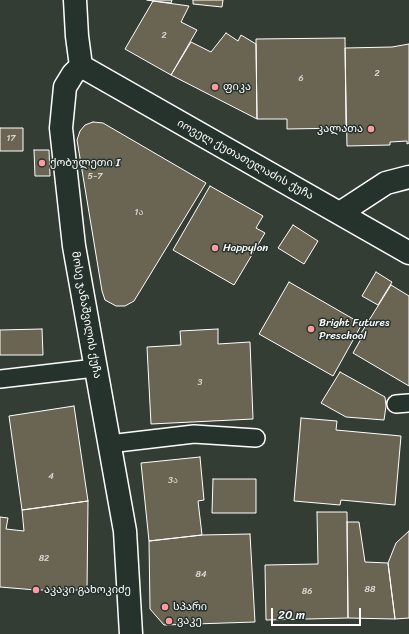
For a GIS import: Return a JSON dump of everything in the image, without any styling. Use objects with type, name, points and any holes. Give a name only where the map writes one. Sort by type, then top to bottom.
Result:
[{"type":"street","points":[[75,0],[78,51],[81,66]]},
{"type":"street","name":"იოველ ქუთათელაძის ქუჩა","points":[[81,66],[409,253]]},
{"type":"street","name":"მოსე ჯანაშვილის ქუჩა","points":[[81,66],[73,74],[65,88],[61,128],[74,246],[124,531],[130,634]]},
{"type":"street","points":[[340,213],[386,183],[409,177]]},
{"type":"lane","points":[[0,378],[95,368]]},
{"type":"lane","points":[[109,444],[194,434],[256,438]]},
{"type":"building","points":[[147,0],[172,0],[171,3]]},
{"type":"building","points":[[193,0],[223,0],[222,7],[193,4]]},
{"type":"building","points":[[153,1],[189,6],[181,22],[197,30],[171,75],[125,49]]},
{"type":"building","points":[[226,33],[238,41],[241,35],[256,44],[257,119],[171,75],[191,42],[211,52]]},
{"type":"building","points":[[345,38],[346,128],[287,129],[287,119],[257,119],[256,39]]},
{"type":"building","points":[[409,44],[409,143],[407,144],[407,141],[390,142],[390,145],[347,146],[345,48],[392,47]]},
{"type":"building","points":[[93,122],[103,123],[206,183],[134,301],[125,306],[116,306],[105,300],[102,291],[77,140],[80,131],[85,125]]},
{"type":"building","points":[[0,128],[23,128],[23,151],[0,151]]},
{"type":"building","name":"ქობულეთი I","points":[[34,150],[49,150],[50,176],[35,176]]},
{"type":"building","points":[[210,186],[263,216],[256,228],[265,233],[234,285],[173,250]]},
{"type":"building","points":[[293,225],[318,241],[304,264],[278,248]]},
{"type":"building","points":[[376,272],[392,282],[378,305],[362,296]]},
{"type":"building","name":"Bright Futures Preschool","points":[[289,282],[362,324],[333,376],[259,334]]},
{"type":"building","points":[[391,285],[409,296],[409,386],[353,353],[361,339],[358,338]]},
{"type":"building","points":[[42,329],[43,355],[0,355],[0,330]]},
{"type":"building","points":[[218,329],[218,344],[250,342],[253,419],[151,424],[147,347],[181,345],[180,331]]},
{"type":"building","points":[[340,372],[385,397],[386,406],[384,420],[346,417],[321,403]]},
{"type":"building","points":[[74,406],[88,501],[22,510],[9,416]]},
{"type":"building","points":[[301,418],[337,421],[336,430],[401,436],[395,505],[341,500],[340,505],[294,501]]},
{"type":"building","points":[[200,457],[204,500],[198,501],[202,535],[149,541],[141,463]]},
{"type":"building","points":[[213,479],[256,479],[256,513],[212,513]]},
{"type":"building","points":[[88,501],[87,590],[36,590],[0,587],[0,517],[8,518],[6,529],[24,531],[22,510]]},
{"type":"building","points":[[317,512],[347,512],[348,618],[266,620],[265,565],[318,564]]},
{"type":"building","points":[[347,522],[359,522],[365,562],[388,563],[395,619],[348,618]]},
{"type":"building","points":[[409,531],[409,618],[395,619],[388,563],[396,543]]},
{"type":"building","points":[[250,534],[255,622],[164,625],[150,609],[149,541],[202,535]]},
{"type":"place","name":"ფიკა","points":[[215,87]]},
{"type":"place","name":"კალათა","points":[[371,129]]},
{"type":"place","name":"ქობულეთი I","points":[[42,163]]},
{"type":"place","name":"Happylon","points":[[215,248]]},
{"type":"place","name":"Bright Futures Preschool","points":[[311,329]]},
{"type":"place","name":"აკაკი გახოკიძე","points":[[36,590]]},
{"type":"place","name":"სპარი","points":[[165,607]]},
{"type":"place","name":"ვაკე","points":[[169,621]]}]
